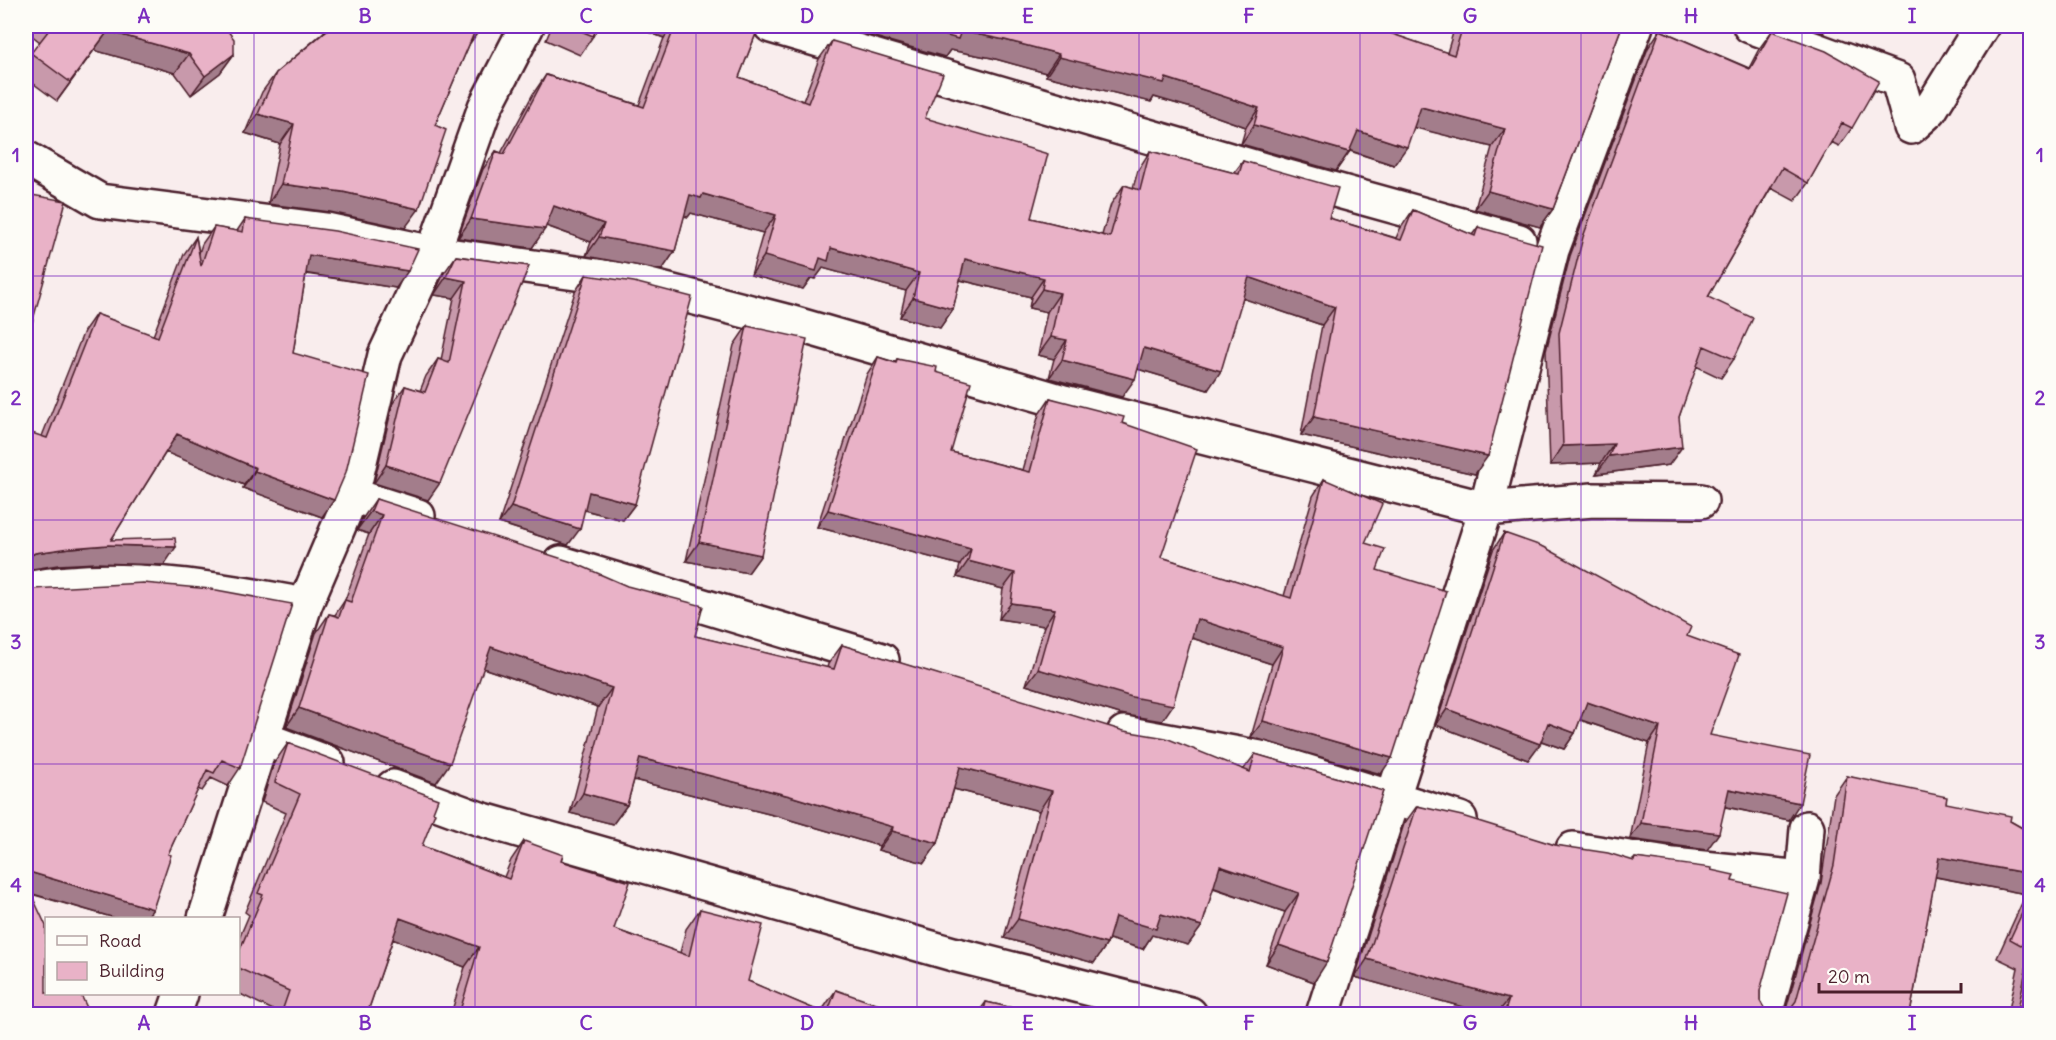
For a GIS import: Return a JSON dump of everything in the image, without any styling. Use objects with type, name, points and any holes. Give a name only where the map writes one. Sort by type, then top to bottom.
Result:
[{"type":"street","points":[[205,917],[305,605],[352,495],[386,355],[433,253],[484,107],[527,26]]},
{"type":"street","points":[[771,26],[1277,174],[1552,250]]},
{"type":"street","points":[[1323,1014],[1394,800],[1485,509],[1552,250],[1636,26]]},
{"type":"street","points":[[1750,26],[1898,80],[1911,127],[1930,110],[1982,26]]},
{"type":"street","points":[[26,158],[100,201],[326,230],[433,253],[626,280],[789,322],[1064,402],[1485,509],[1593,500],[1701,501]]},
{"type":"street","points":[[352,495],[452,527]]},
{"type":"street","points":[[530,553],[913,670]]},
{"type":"street","points":[[26,589],[50,584],[108,582],[207,586],[305,605]]},
{"type":"street","points":[[1094,725],[1116,732],[1266,759],[1493,829]]},
{"type":"street","points":[[264,739],[480,819],[952,954],[1190,1014]]},
{"type":"street","points":[[1765,1014],[1803,878],[1807,828]]},
{"type":"street","points":[[1548,845],[1673,865],[1803,878]]},
{"type":"street","points":[[174,1014],[180,995]]},
{"type":"building","points":[[52,26],[224,26],[234,39],[234,54],[205,76],[189,54],[108,31],[70,82],[31,53]]},
{"type":"building","points":[[332,26],[477,26],[435,125],[446,130],[419,209],[343,192],[281,184],[294,124],[258,114],[276,73]]},
{"type":"building","points":[[569,26],[598,26],[593,36]]},
{"type":"building","points":[[675,26],[759,26],[739,77],[808,103],[832,41],[943,74],[925,118],[1048,154],[1031,218],[1110,237],[1124,185],[1140,190],[1150,151],[1239,174],[1243,161],[1338,188],[1329,218],[1401,240],[1413,210],[1475,236],[1478,227],[1542,245],[1488,456],[1314,417],[1335,307],[1249,277],[1221,371],[1144,348],[1135,379],[1062,360],[1067,340],[1051,337],[1060,293],[1042,289],[1044,278],[965,259],[953,309],[913,298],[919,273],[831,248],[828,261],[820,258],[816,271],[764,256],[776,215],[703,194],[701,198],[690,195],[675,251],[599,237],[604,224],[554,206],[545,229],[471,219],[496,151],[504,154],[546,75],[644,107]]},
{"type":"building","points":[[913,26],[1376,26],[1375,28],[1454,55],[1463,26],[1622,26],[1553,209],[1488,191],[1505,129],[1421,107],[1407,147],[1358,131],[1349,152],[1254,125],[1259,108],[1166,78],[1164,83],[1059,57],[1059,54],[1005,40],[961,31],[958,39]]},
{"type":"building","points":[[1660,30],[1750,69],[1772,31],[1826,51],[1879,81],[1852,128],[1842,123],[1808,183],[1782,168],[1708,297],[1753,318],[1734,359],[1704,346],[1679,417],[1682,447],[1609,456],[1614,444],[1563,446],[1559,333],[1583,237]]},
{"type":"building","points":[[26,194],[66,201],[26,345]]},
{"type":"building","points":[[245,219],[335,231],[418,249],[408,271],[309,255],[293,353],[369,375],[346,472],[334,500],[255,471],[256,468],[177,434],[111,540],[175,538],[176,547],[108,545],[35,553],[26,558],[26,431],[47,438],[96,314],[158,337],[196,237],[201,266],[214,227],[243,232]]},
{"type":"building","points":[[456,256],[529,266],[440,483],[386,465],[405,386],[425,392],[438,359],[449,363],[466,281],[446,277]]},
{"type":"building","points":[[586,275],[634,282],[692,297],[635,504],[589,492],[580,529],[511,507]]},
{"type":"building","points":[[747,326],[807,339],[761,555],[699,542]]},
{"type":"building","points":[[878,357],[896,363],[897,359],[937,367],[936,372],[971,382],[951,452],[1030,472],[1050,398],[1124,417],[1122,423],[1197,449],[1161,557],[1291,598],[1324,479],[1382,504],[1365,543],[1385,549],[1377,570],[1446,591],[1392,758],[1263,721],[1283,647],[1197,619],[1173,705],[1132,697],[1038,669],[1055,609],[1011,603],[1015,573],[968,561],[971,549],[828,510]]},
{"type":"building","points":[[376,499],[572,562],[627,586],[703,606],[695,636],[834,669],[842,645],[1124,731],[1166,738],[1250,772],[1255,754],[1383,791],[1327,962],[1279,945],[1299,893],[1220,866],[1202,926],[1161,914],[1156,929],[1115,917],[1107,944],[1018,919],[1052,791],[960,767],[938,843],[892,831],[893,827],[790,796],[640,758],[627,805],[583,793],[612,688],[491,647],[450,763],[299,708],[329,614],[339,617],[345,600],[351,602],[382,515],[371,511]]},
{"type":"building","points":[[1504,533],[1544,547],[1691,627],[1687,636],[1739,655],[1710,735],[1810,755],[1800,803],[1729,789],[1719,833],[1641,823],[1660,727],[1587,702],[1575,733],[1548,723],[1540,744],[1447,709]]},
{"type":"building","points":[[143,583],[211,589],[292,604],[240,768],[222,760],[214,773],[207,770],[168,854],[171,855],[153,909],[26,871],[26,680],[28,674],[26,672],[26,584],[32,589]]},
{"type":"building","points":[[288,743],[438,799],[422,846],[509,879],[524,841],[563,855],[561,861],[630,882],[614,929],[689,956],[700,909],[763,925],[748,981],[826,1014],[459,1014],[479,947],[400,918],[367,1014],[281,1014],[289,991],[240,969],[240,949],[263,895],[258,893],[300,794],[275,782]]},
{"type":"building","points":[[1847,776],[1947,797],[1946,803],[2011,816],[2010,821],[2031,833],[2031,874],[1939,857],[1910,1014],[1783,1014],[1796,1001],[1834,865]]},
{"type":"building","points":[[1417,806],[1462,816],[1555,845],[1608,853],[1634,861],[1635,858],[1712,868],[1711,870],[1734,875],[1732,881],[1787,893],[1760,991],[1760,1001],[1764,1008],[1773,1014],[1504,1014],[1509,999],[1367,959]]},
{"type":"building","points":[[26,883],[45,924],[45,995],[81,995],[90,1014],[26,1014]]},
{"type":"building","points":[[2031,894],[2031,1014],[2017,1014],[2030,950],[2010,939]]},
{"type":"building","points":[[836,990],[885,1007],[882,1014],[827,1014]]},
{"type":"building","points":[[986,1002],[1039,1014],[983,1014]]}]
